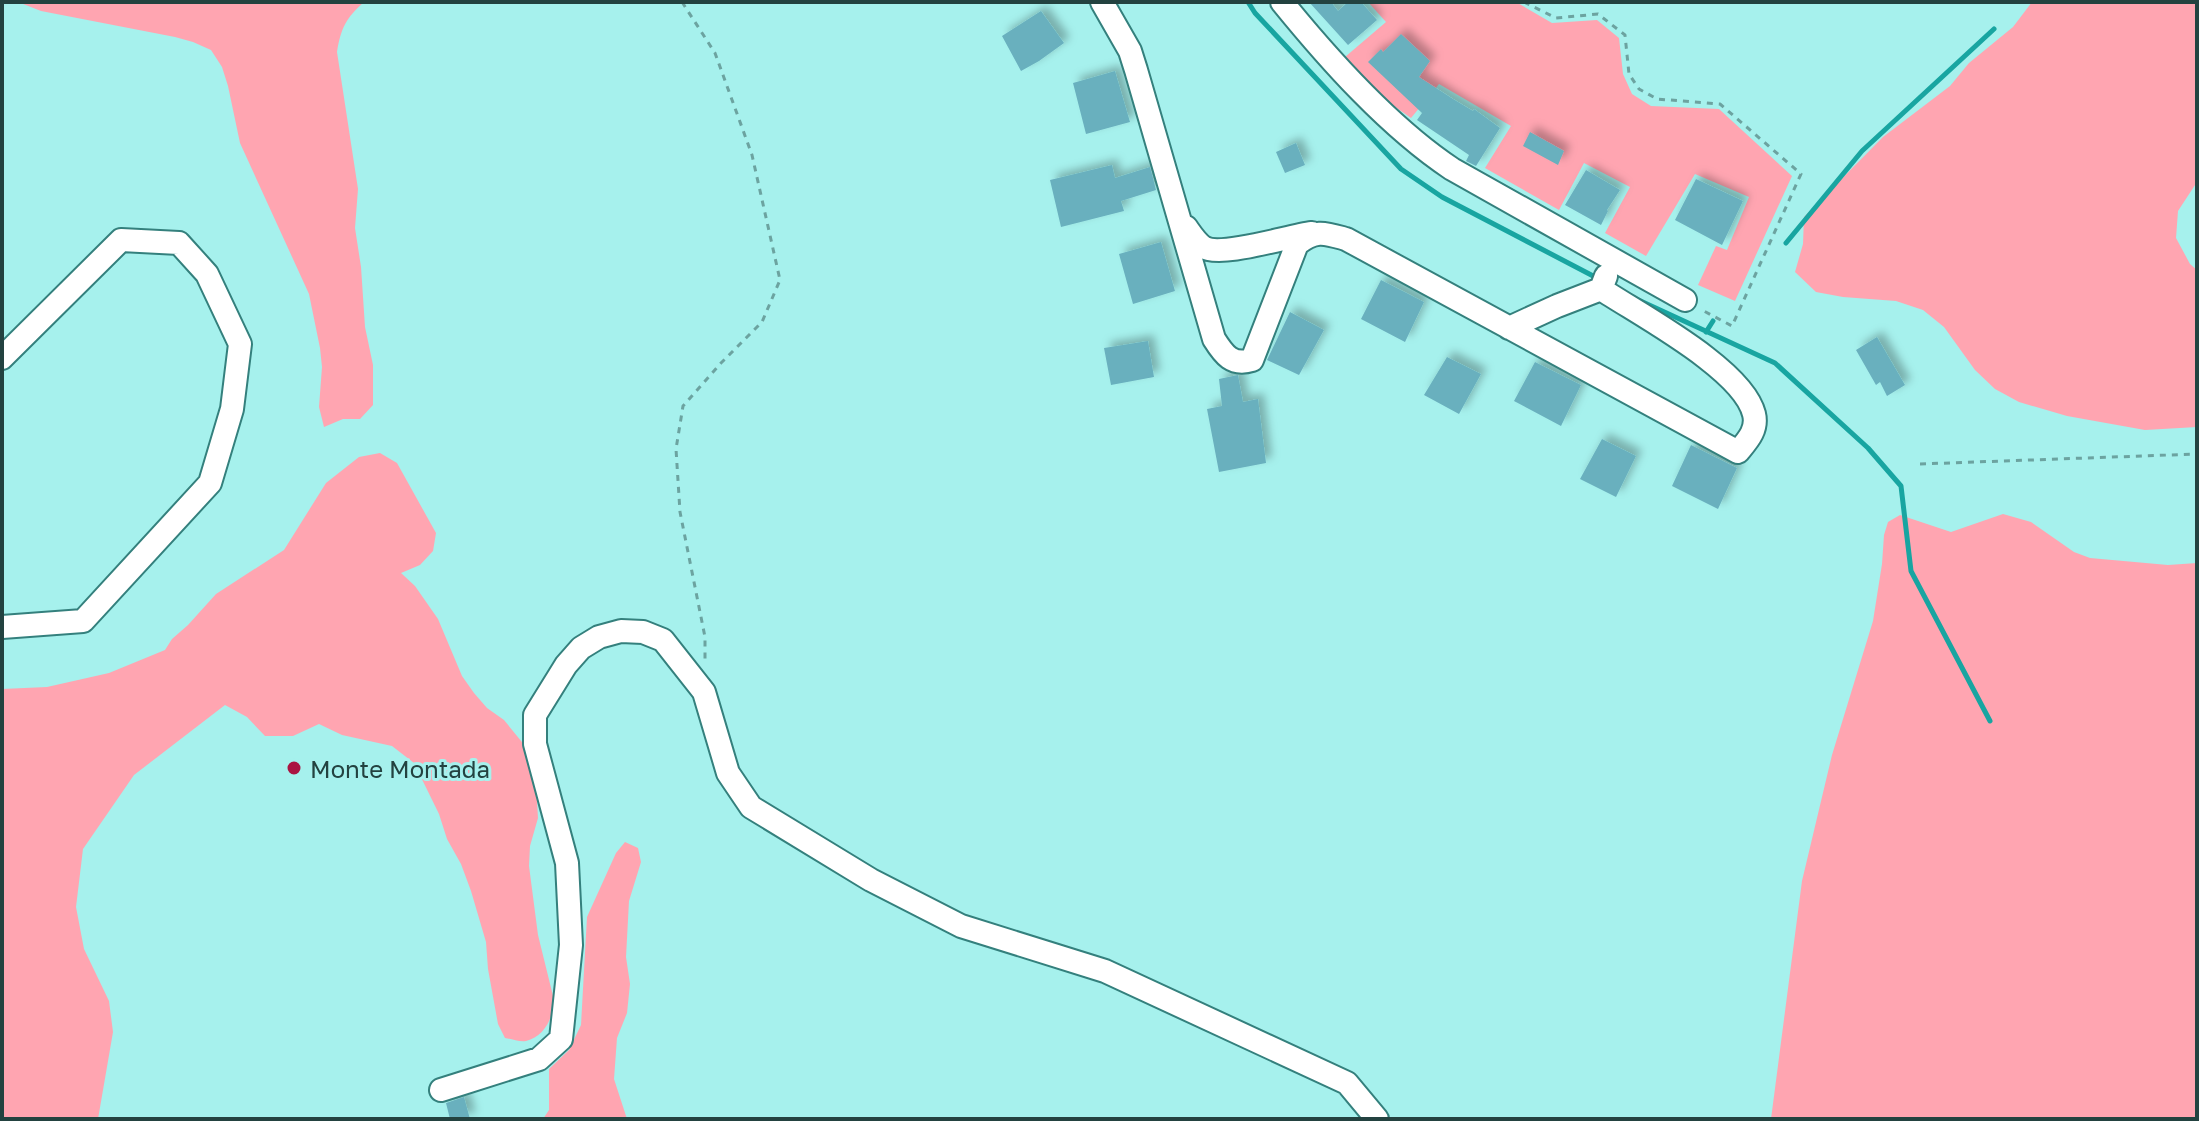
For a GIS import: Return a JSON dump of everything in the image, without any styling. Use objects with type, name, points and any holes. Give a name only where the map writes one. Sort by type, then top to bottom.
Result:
[{"type":"street","points":[[1102,2],[1130,51],[1214,339],[1230,360],[1242,363],[1252,360],[1297,244],[1307,236],[1321,232]]},
{"type":"street","points":[[1282,2],[1319,47],[1426,152],[1685,300]]},
{"type":"street","points":[[1180,219],[1203,247],[1213,251],[1227,251],[1321,232],[1346,239],[1738,452],[1754,428],[1754,413],[1740,389],[1712,361],[1603,285],[1598,250]]},
{"type":"street","points":[[2,358],[121,240],[179,243],[207,274],[240,344],[232,409],[210,483],[83,621],[2,627]]},
{"type":"street","points":[[1509,328],[1603,285]]},
{"type":"street","points":[[441,1090],[539,1059],[561,1039],[571,945],[567,863],[535,744],[535,715],[566,665],[581,648],[599,637],[621,631],[643,632],[663,640],[704,692],[728,773],[751,807],[871,880],[961,926],[1105,971],[1347,1083],[1377,1119]]},
{"type":"path","points":[[682,2],[715,53],[752,155],[780,280],[762,322],[683,406],[676,449],[680,512],[705,637],[704,692]]},
{"type":"path","points":[[1524,2],[1556,18],[1598,14],[1625,35],[1629,74],[1639,89],[1657,99],[1720,104],[1801,174],[1732,326],[1685,300]]},
{"type":"path","points":[[1920,464],[2197,454]]},
{"type":"shaded area","points":[[18,2],[364,2],[345,24],[337,52],[358,189],[355,228],[365,327],[373,365],[373,405],[360,419],[343,419],[324,427],[319,407],[320,348],[309,294],[240,143],[228,86],[222,67],[211,50],[175,37],[41,11]]},
{"type":"shaded area","points":[[1368,2],[1516,2],[1552,23],[1597,20],[1619,38],[1623,74],[1632,94],[1651,106],[1719,109],[1792,176],[1735,301],[1698,285],[1716,246],[1727,250],[1749,197],[1695,174],[1646,256],[1605,233],[1630,187],[1584,163],[1559,210],[1485,168],[1511,126],[1439,84],[1411,118],[1381,97],[1345,57],[1386,22]]},
{"type":"shaded area","points":[[2032,2],[2197,2],[2197,182],[2178,211],[2176,238],[2190,264],[2197,270],[2197,427],[2145,430],[2067,416],[2019,402],[1995,389],[1975,370],[1944,327],[1923,310],[1896,301],[1816,292],[1795,272],[1803,244],[1804,217],[1883,137],[1950,86],[1969,63],[2013,27]]},
{"type":"shaded area","points":[[380,453],[397,463],[436,533],[433,551],[420,565],[401,573],[415,586],[438,619],[462,676],[474,693],[487,708],[504,720],[526,747],[536,786],[538,818],[530,846],[529,866],[538,935],[554,1000],[547,1025],[538,1035],[526,1041],[505,1038],[498,1024],[486,942],[471,891],[414,763],[392,746],[342,735],[319,724],[293,736],[265,736],[247,717],[225,705],[134,775],[83,849],[76,907],[84,949],[109,1001],[113,1032],[98,1119],[2,1119],[2,689],[47,687],[109,673],[165,650],[216,594],[284,550],[326,483],[359,457]]},
{"type":"shaded area","points":[[2003,514],[2031,522],[2074,552],[2090,558],[2168,565],[2197,563],[2197,1119],[1771,1119],[1802,881],[1832,755],[1873,621],[1888,522],[1900,515],[1951,532]]},
{"type":"shaded area","points":[[625,842],[638,848],[641,862],[629,901],[626,957],[630,984],[627,1013],[617,1038],[614,1079],[627,1119],[543,1119],[549,1110],[549,1069],[569,1050],[581,1025],[587,917],[616,853]]},
{"type":"building","points":[[1309,2],[1331,2],[1338,11],[1348,2],[1361,2],[1377,20],[1348,45]]},
{"type":"building","points":[[1041,11],[1064,43],[1021,71],[1002,36]]},
{"type":"building","points":[[1401,34],[1430,61],[1419,77],[1500,128],[1476,166],[1466,161],[1469,155],[1417,120],[1422,113],[1368,62]]},
{"type":"building","points":[[1115,71],[1130,122],[1086,134],[1073,83]]},
{"type":"building","points":[[1530,132],[1564,151],[1558,165],[1523,146]]},
{"type":"building","points":[[1296,143],[1305,165],[1285,173],[1276,152]]},
{"type":"building","points":[[1112,165],[1115,178],[1150,167],[1156,190],[1121,201],[1124,211],[1061,227],[1050,180]]},
{"type":"building","points":[[1586,170],[1620,190],[1601,225],[1565,205]]},
{"type":"building","points":[[1696,179],[1743,201],[1722,245],[1675,220]]},
{"type":"building","points":[[1161,242],[1175,291],[1133,304],[1119,254]]},
{"type":"building","points":[[1381,280],[1424,302],[1405,342],[1361,319]]},
{"type":"building","points":[[1290,312],[1324,330],[1299,375],[1267,360]]},
{"type":"building","points":[[1877,337],[1905,385],[1887,396],[1880,382],[1876,385],[1856,350]]},
{"type":"building","points":[[1148,341],[1154,377],[1111,385],[1104,348]]},
{"type":"building","points":[[1447,357],[1481,374],[1459,414],[1424,395]]},
{"type":"building","points":[[1535,362],[1581,385],[1561,426],[1514,401]]},
{"type":"building","points":[[1238,375],[1243,402],[1258,399],[1266,463],[1219,472],[1207,409],[1222,406],[1219,379]]},
{"type":"building","points":[[1602,439],[1636,456],[1616,497],[1580,479]]},
{"type":"building","points":[[1691,445],[1737,468],[1718,509],[1672,486]]},
{"type":"building","points":[[464,1097],[470,1119],[450,1119],[446,1103]]},
{"type":"waterway","points":[[1248,2],[1401,169],[1442,197],[1597,278]]},
{"type":"waterway","points":[[1786,243],[1862,151],[1994,29]]},
{"type":"waterway","points":[[1634,298],[1775,363],[1868,448],[1901,486],[1911,571],[1990,721]]},
{"type":"waterway","points":[[1706,332],[1713,321]]},
{"type":"place","name":"Monte Montada","points":[[294,768]]}]
